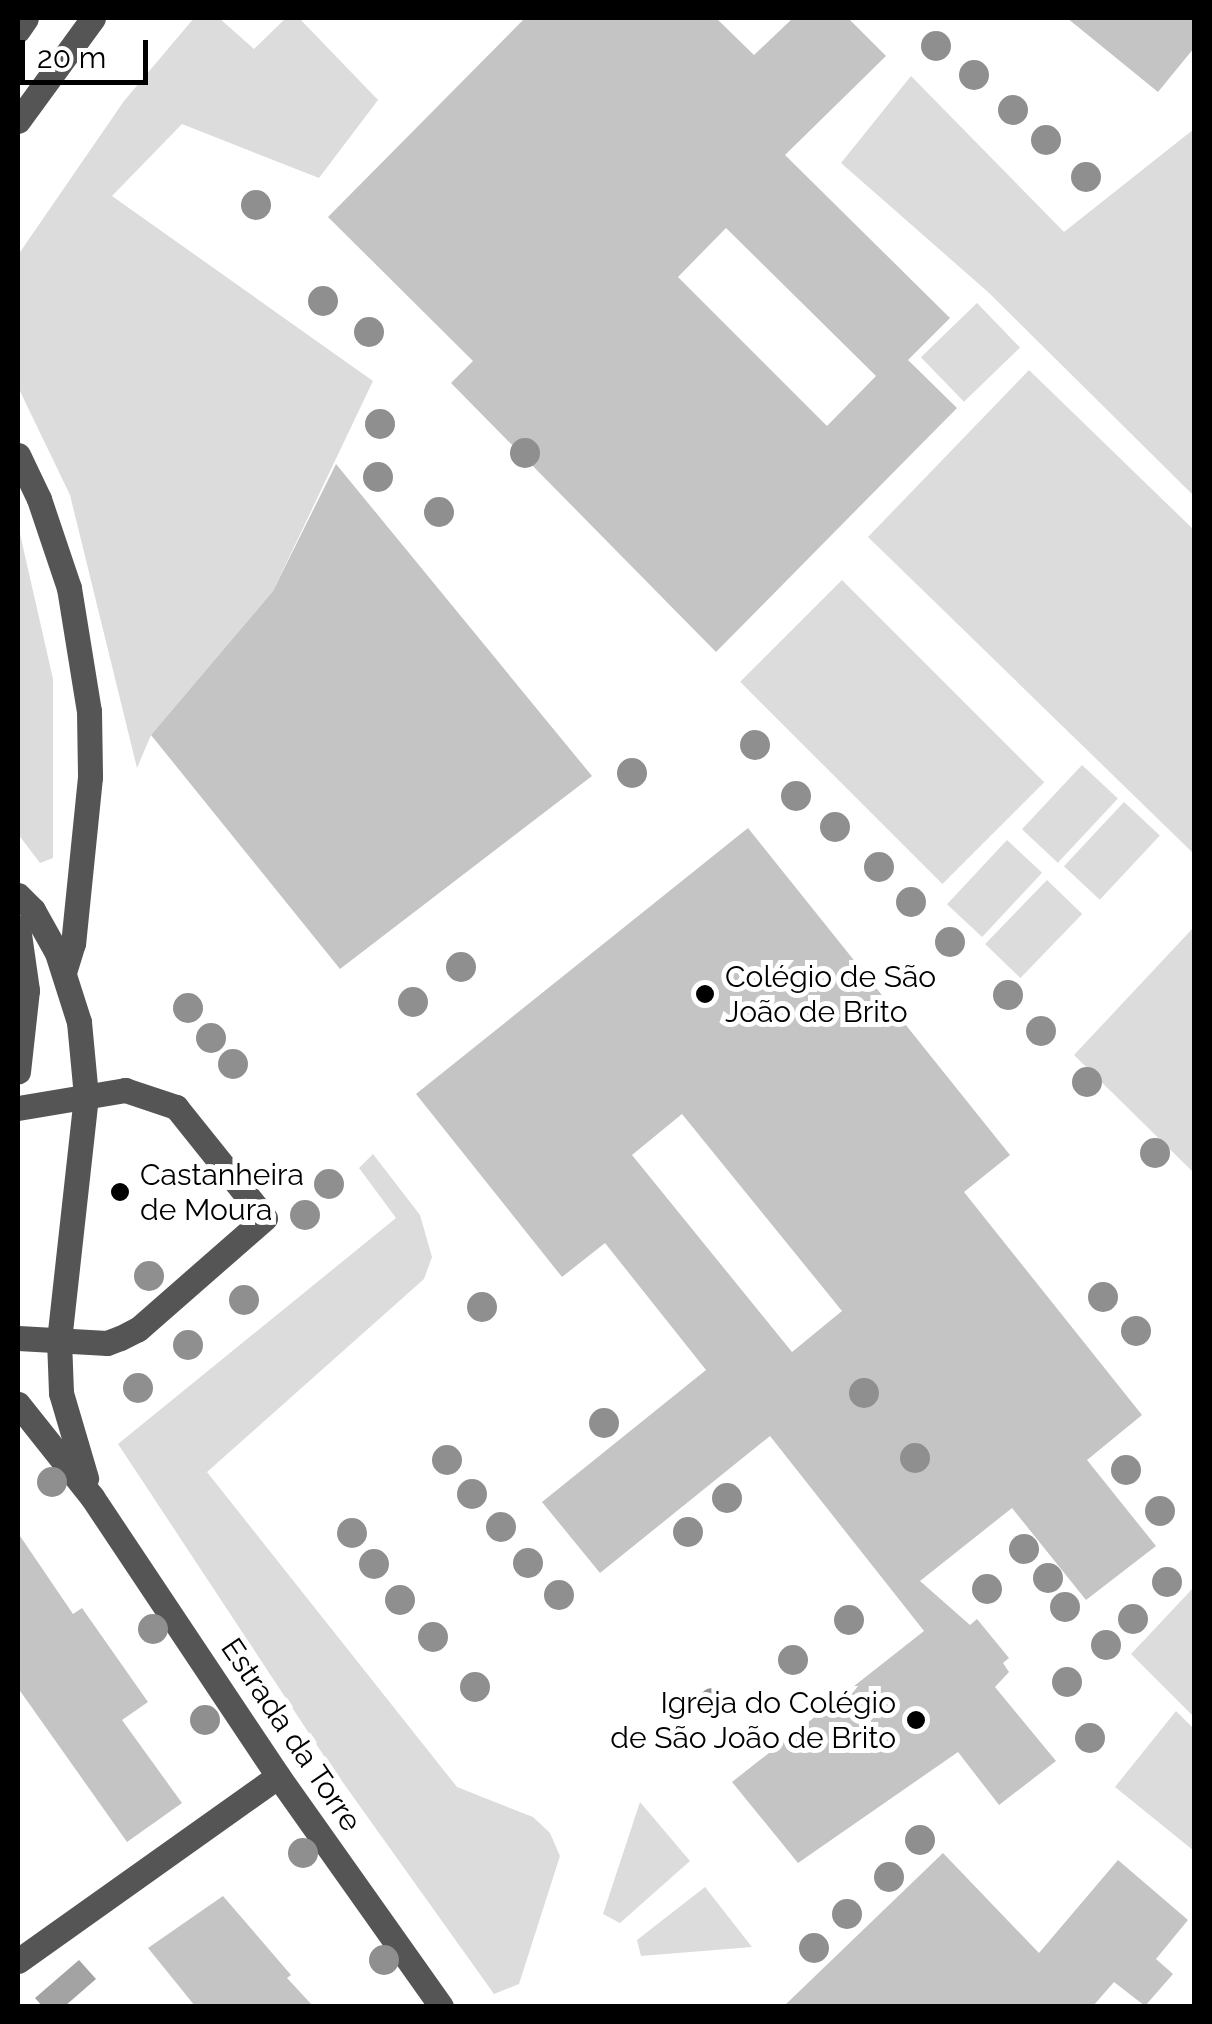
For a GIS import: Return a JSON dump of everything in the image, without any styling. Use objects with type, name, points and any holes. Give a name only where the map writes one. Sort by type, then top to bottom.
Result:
[{"type":"street","points":[[18,30],[26,18]]},
{"type":"street","points":[[18,121],[93,18]]},
{"type":"street","points":[[18,455],[69,588],[89,711],[90,777],[73,943],[64,972]]},
{"type":"street","name":"Estrada da Torre","points":[[18,895],[33,910],[64,972],[79,1022],[86,1096],[79,1189],[59,1340],[61,1394],[70,1436],[92,1497]]},
{"type":"street","points":[[18,927],[27,990],[18,1072]]},
{"type":"street","points":[[18,1108],[125,1090],[176,1107],[266,1218],[138,1329],[107,1343],[18,1338]]},
{"type":"street","name":"Estrada da Torre","points":[[18,1404],[92,1497],[278,1776],[440,2006]]},
{"type":"street","points":[[18,1961],[278,1776]]},
{"type":"shaded area","points":[[194,18],[219,18],[254,49],[286,18],[299,18],[378,100],[319,178],[182,124],[112,196],[373,381],[273,591],[151,735],[137,768],[70,495],[18,387],[18,255],[124,101]]},
{"type":"shaded area","points":[[911,76],[1064,232],[1194,129],[1194,496],[988,292],[841,163]]},
{"type":"shaded area","points":[[977,303],[1020,348],[964,402],[921,357]]},
{"type":"shaded area","points":[[1029,370],[1194,530],[1194,854],[868,537]]},
{"type":"shaded area","points":[[18,525],[53,679],[53,858],[40,863],[18,834]]},
{"type":"shaded area","points":[[842,580],[1044,782],[942,884],[740,682]]},
{"type":"shaded area","points":[[1082,765],[1118,798],[1058,863],[1022,829]]},
{"type":"shaded area","points":[[1124,802],[1160,835],[1100,900],[1064,866]]},
{"type":"shaded area","points":[[1007,840],[1042,873],[982,937],[947,904]]},
{"type":"shaded area","points":[[1047,880],[1082,914],[1020,978],[985,944]]},
{"type":"shaded area","points":[[1194,927],[1194,1173],[1074,1055]]},
{"type":"shaded area","points":[[373,1154],[420,1215],[432,1257],[424,1279],[207,1472],[457,1787],[533,1817],[550,1833],[560,1856],[519,1984],[494,1994],[324,1756],[118,1444],[396,1218],[359,1168]]},
{"type":"shaded area","points":[[1194,1587],[1194,1717],[1131,1654]]},
{"type":"shaded area","points":[[1176,1711],[1194,1729],[1194,1851],[1115,1787]]},
{"type":"shaded area","points":[[640,1802],[690,1861],[620,1923],[603,1914]]},
{"type":"shaded area","points":[[705,1887],[752,1947],[641,1956],[637,1940]]},
{"type":"shaded area","points":[[79,1960],[96,1979],[65,2006],[42,2006],[35,1998]]},
{"type":"building","points":[[525,18],[716,18],[754,55],[793,18],[848,18],[886,56],[785,155],[950,318],[908,360],[957,408],[716,652],[451,383],[473,361],[328,217]],"holes":[[[726,228],[876,376],[827,426],[678,277]]]},
{"type":"building","points":[[1067,18],[1194,18],[1194,48],[1158,92]]},
{"type":"building","points":[[336,464],[592,776],[340,969],[151,735],[273,591]]},
{"type":"building","points":[[748,828],[1010,1155],[964,1192],[1142,1415],[1087,1460],[1156,1546],[1086,1600],[1012,1508],[920,1581],[970,1625],[977,1619],[1009,1658],[1003,1663],[1009,1672],[995,1687],[1056,1761],[999,1805],[958,1752],[798,1863],[732,1782],[924,1631],[770,1436],[600,1573],[542,1502],[706,1370],[605,1243],[562,1277],[416,1094]],"holes":[[[682,1114],[842,1311],[792,1352],[632,1155]]]},
{"type":"building","points":[[18,1533],[73,1614],[82,1608],[148,1702],[122,1720],[182,1803],[127,1842],[18,1688]]},
{"type":"building","points":[[943,1853],[1039,1953],[1118,1860],[1188,1920],[1156,1959],[1173,1974],[1145,2006],[1114,1982],[1093,2006],[784,2006]]},
{"type":"building","points":[[223,1896],[313,2006],[195,2006],[148,1948]]},
{"type":"place","name":"Colégio de São João de Brito","points":[[705,994]]},
{"type":"place","name":"Castanheira de Moura","points":[[120,1192]]},
{"type":"place","name":"Igreja do Colégio de São João de Brito","points":[[916,1720]]}]
